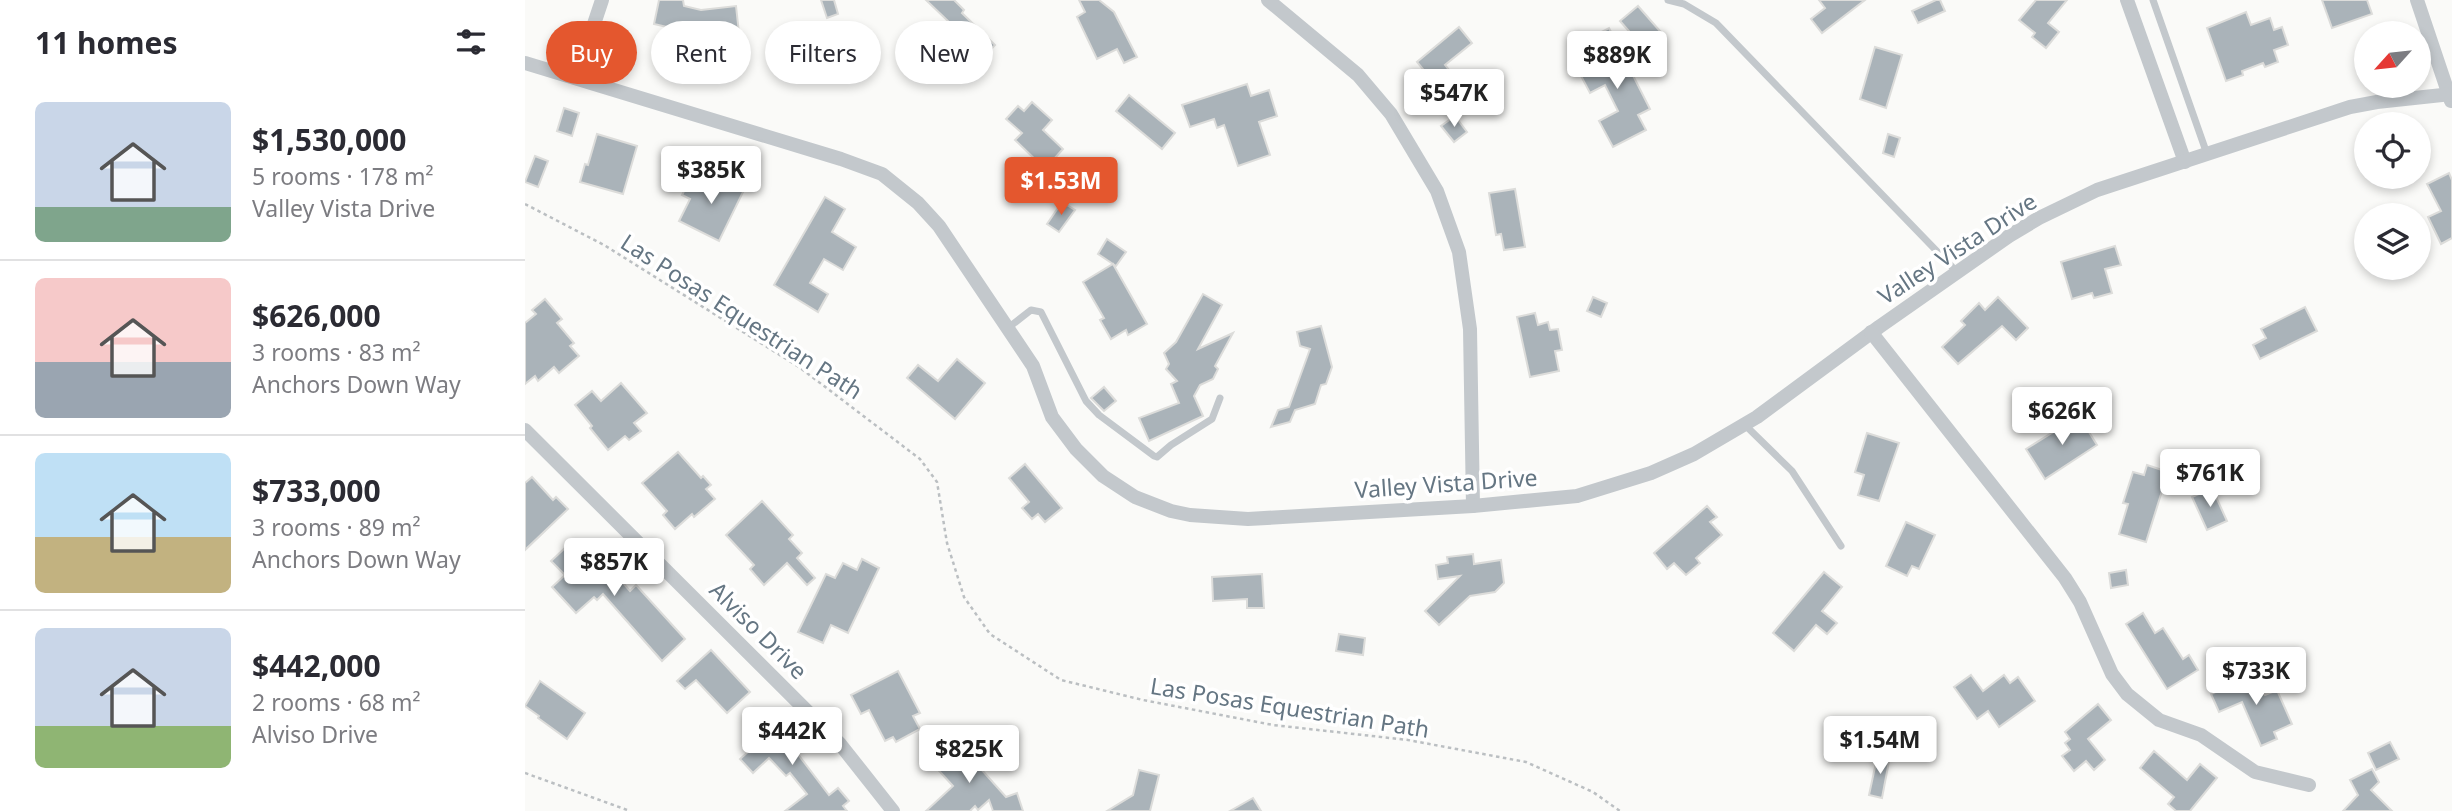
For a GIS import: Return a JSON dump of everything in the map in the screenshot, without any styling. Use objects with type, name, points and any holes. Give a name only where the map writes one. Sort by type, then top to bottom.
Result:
[{"type":"street","points":[[595,21],[602,0]]},
{"type":"street","points":[[1268,0],[1357,75],[1391,114],[1437,191],[1459,252],[1470,329],[1473,506]]},
{"type":"street","points":[[2127,0],[2185,162]]},
{"type":"street","points":[[2417,0],[2450,97]]},
{"type":"street","name":"Valley Vista Drive","points":[[525,63],[546,69]]},
{"type":"street","name":"Valley Vista Drive","points":[[596,84],[882,174],[939,226],[1033,366],[1052,416],[1076,449],[1103,477],[1118,488],[1153,505],[1190,515],[1248,519],[1473,506],[1577,496],[1672,465],[1745,424],[2009,236],[2069,203],[2098,190],[2350,107],[2377,102],[2450,97]]},
{"type":"street","points":[[1871,332],[2065,578],[2080,602],[2112,674],[2127,694],[2159,720],[2201,735],[2255,772],[2309,785]]},
{"type":"street","name":"Alviso Drive","points":[[525,430],[840,744],[893,811]]},
{"type":"lane","points":[[1668,0],[1684,4],[1716,23],[1957,272]]},
{"type":"lane","points":[[2153,0],[2207,154]]},
{"type":"lane","points":[[1007,328],[1031,310],[1041,312],[1086,401],[1099,415],[1157,457],[1171,444],[1212,419],[1220,398]]},
{"type":"lane","points":[[1745,424],[1792,471],[1840,546]]},
{"type":"path","name":"Las Posas Equestrian Path","points":[[525,204],[604,245],[799,367],[920,459],[937,482],[947,542],[964,597],[990,634],[1061,680],[1143,700],[1273,724],[1408,740],[1526,762],[1593,792],[1620,811]]},
{"type":"path","points":[[525,773],[630,811]]},
{"type":"building","points":[[659,0],[683,0],[684,6],[701,10],[736,6],[738,21],[655,21]]},
{"type":"building","points":[[821,0],[834,0],[838,14],[827,18]]},
{"type":"building","points":[[926,0],[954,0],[970,21],[948,21]]},
{"type":"building","points":[[1079,0],[1099,0],[1114,12],[1137,57],[1124,63],[1117,49],[1097,59],[1077,17],[1085,12]]},
{"type":"building","points":[[1819,0],[1865,0],[1822,33],[1811,19],[1825,8]]},
{"type":"building","points":[[1940,0],[1945,11],[1918,23],[1912,11]]},
{"type":"building","points":[[2036,0],[2067,0],[2048,23],[2059,32],[2046,48],[2032,37],[2035,33],[2019,20]]},
{"type":"building","points":[[2322,0],[2367,0],[2372,14],[2332,28]]},
{"type":"building","points":[[1638,6],[1666,38],[1649,54],[1620,21]]},
{"type":"building","points":[[2246,12],[2251,25],[2270,18],[2274,30],[2282,27],[2288,45],[2274,50],[2278,62],[2265,67],[2263,63],[2226,81],[2207,28]]},
{"type":"building","points":[[1459,27],[1472,43],[1445,65],[1474,101],[1459,113],[1417,62]]},
{"type":"building","points":[[1609,28],[1650,109],[1638,115],[1646,130],[1613,147],[1599,121],[1618,111],[1605,85],[1590,93],[1580,74],[1605,61],[1592,37]]},
{"type":"building","points":[[1875,47],[1902,55],[1886,108],[1860,99]]},
{"type":"building","points":[[1247,84],[1251,96],[1269,90],[1277,116],[1259,122],[1270,155],[1238,166],[1224,125],[1217,128],[1214,119],[1190,127],[1182,105]]},
{"type":"building","points":[[1129,95],[1175,133],[1162,149],[1116,111]]},
{"type":"building","points":[[1032,102],[1052,120],[1043,130],[1063,149],[1045,169],[1015,140],[1022,133],[1006,119],[1018,106],[1024,111]]},
{"type":"building","points":[[564,108],[579,113],[572,136],[557,131]]},
{"type":"building","points":[[1455,116],[1467,132],[1454,142],[1441,126]]},
{"type":"building","points":[[597,134],[637,146],[623,194],[580,182]]},
{"type":"building","points":[[1888,134],[1900,138],[1894,157],[1883,153]]},
{"type":"building","points":[[535,156],[548,161],[538,187],[525,182]]},
{"type":"building","points":[[2449,173],[2452,180],[2452,238],[2441,244],[2431,223],[2431,216],[2441,211],[2430,189],[2431,182]]},
{"type":"building","points":[[717,174],[745,188],[719,241],[679,221],[690,199],[682,195],[690,179],[710,188]]},
{"type":"building","points":[[1515,189],[1525,247],[1504,250],[1501,234],[1496,235],[1489,193]]},
{"type":"building","points":[[825,197],[845,209],[832,232],[856,247],[843,270],[824,259],[810,283],[828,294],[818,312],[774,285]]},
{"type":"building","points":[[1062,202],[1075,210],[1059,232],[1047,224]]},
{"type":"building","points":[[1107,239],[1126,252],[1116,266],[1098,254]]},
{"type":"building","points":[[2115,246],[2121,265],[2105,269],[2112,293],[2094,298],[2092,293],[2072,299],[2061,262]]},
{"type":"building","points":[[1113,264],[1147,324],[1128,335],[1126,330],[1111,339],[1100,320],[1104,318],[1083,282]]},
{"type":"building","points":[[1203,294],[1222,305],[1198,349],[1233,333],[1215,366],[1218,369],[1213,379],[1200,385],[1194,396],[1203,416],[1149,441],[1139,418],[1179,403],[1171,384],[1177,381],[1166,369],[1169,364],[1164,353],[1176,342]]},
{"type":"building","points":[[1593,297],[1607,303],[1601,317],[1587,311]]},
{"type":"building","points":[[1998,297],[2028,328],[2016,340],[2002,326],[1958,364],[1942,347],[1965,325],[1961,321],[1979,303],[1985,310]]},
{"type":"building","points":[[545,299],[562,319],[557,323],[574,343],[570,346],[579,356],[559,373],[554,367],[538,381],[535,376],[525,384],[525,323],[536,314],[532,310]]},
{"type":"building","points":[[2305,307],[2317,331],[2260,359],[2253,345],[2266,338],[2261,329]]},
{"type":"building","points":[[1535,313],[1538,325],[1548,322],[1550,330],[1558,329],[1562,350],[1555,351],[1559,371],[1530,377],[1517,317]]},
{"type":"building","points":[[1321,326],[1332,367],[1326,384],[1321,385],[1315,404],[1295,410],[1290,422],[1271,427],[1278,410],[1289,407],[1310,349],[1300,346],[1297,332]]},
{"type":"building","points":[[957,359],[985,383],[955,419],[907,378],[918,365],[938,381]]},
{"type":"building","points":[[621,383],[647,413],[634,423],[641,431],[629,440],[625,436],[608,450],[575,405],[592,391],[601,401]]},
{"type":"building","points":[[1104,387],[1116,401],[1104,411],[1091,398]]},
{"type":"building","points":[[2079,416],[2097,445],[2045,479],[2026,449]]},
{"type":"building","points":[[1867,433],[1899,443],[1879,501],[1858,495],[1864,475],[1855,472]]},
{"type":"building","points":[[678,452],[701,478],[703,476],[711,485],[706,489],[715,499],[675,529],[663,515],[667,511],[642,483]]},
{"type":"building","points":[[1025,464],[1062,508],[1045,522],[1038,514],[1032,519],[1022,508],[1029,502],[1009,478]]},
{"type":"building","points":[[2147,465],[2168,472],[2146,542],[2119,534],[2128,504],[2123,503],[2133,472],[2144,475]]},
{"type":"building","points":[[532,477],[553,500],[556,497],[568,509],[525,550],[525,483]]},
{"type":"building","points":[[2212,488],[2227,521],[2207,530],[2192,497]]},
{"type":"building","points":[[762,501],[793,535],[789,539],[802,553],[797,558],[815,578],[807,585],[787,563],[764,585],[750,569],[754,565],[726,535]]},
{"type":"building","points":[[1707,506],[1717,517],[1710,522],[1722,535],[1696,558],[1700,563],[1686,575],[1674,563],[1667,569],[1654,553]]},
{"type":"building","points":[[1906,522],[1935,535],[1919,569],[1912,566],[1907,576],[1886,566]]},
{"type":"building","points":[[589,544],[630,591],[636,585],[685,639],[662,661],[603,594],[597,600],[594,597],[576,613],[552,587],[565,575],[551,561],[565,548],[574,557]]},
{"type":"building","points":[[1473,554],[1474,564],[1501,560],[1504,583],[1495,592],[1470,596],[1439,625],[1425,611],[1460,576],[1438,579],[1436,565],[1448,563],[1447,557]]},
{"type":"building","points":[[862,559],[879,568],[848,633],[831,625],[823,643],[798,632],[826,574],[835,578],[843,563],[857,570]]},
{"type":"building","points":[[2126,570],[2128,585],[2111,588],[2109,573]]},
{"type":"building","points":[[1824,572],[1842,587],[1822,611],[1837,623],[1827,634],[1816,625],[1794,651],[1773,633]]},
{"type":"building","points":[[1262,574],[1264,608],[1247,608],[1247,599],[1213,601],[1212,577]]},
{"type":"building","points":[[2143,613],[2155,633],[2163,628],[2183,659],[2189,655],[2198,670],[2167,689],[2126,624]]},
{"type":"building","points":[[1339,634],[1365,638],[1363,655],[1336,651]]},
{"type":"building","points":[[711,650],[750,692],[727,713],[696,680],[685,689],[677,681]]},
{"type":"building","points":[[898,671],[920,713],[913,716],[920,729],[896,742],[893,737],[885,741],[869,710],[861,714],[851,695]]},
{"type":"building","points":[[2256,674],[2265,695],[2277,690],[2292,724],[2274,732],[2277,739],[2261,746],[2242,702],[2219,712],[2211,694]]},
{"type":"building","points":[[1971,675],[1983,691],[2004,675],[2010,683],[2018,677],[2035,701],[1999,727],[1988,711],[1977,719],[1954,687]]},
{"type":"building","points":[[540,681],[585,713],[567,739],[525,706]]},
{"type":"building","points":[[2098,704],[2111,720],[2088,739],[2105,760],[2094,770],[2086,761],[2074,771],[2062,756],[2070,750],[2065,743],[2070,739],[2065,732]]},
{"type":"building","points":[[771,718],[783,730],[789,725],[807,743],[797,753],[829,795],[838,788],[849,801],[843,806],[847,811],[785,811],[807,794],[790,773],[786,776],[769,758],[753,773],[740,759],[759,742],[753,735]]},
{"type":"building","points":[[955,740],[1006,797],[1017,793],[1023,811],[993,811],[989,800],[978,810],[975,806],[970,811],[926,811],[953,786],[931,762]]},
{"type":"building","points":[[2390,742],[2399,759],[2376,770],[2368,753]]},
{"type":"building","points":[[2154,751],[2187,780],[2200,764],[2217,778],[2190,811],[2176,811],[2168,804],[2174,797],[2140,768]]},
{"type":"building","points":[[1878,753],[1890,756],[1882,798],[1869,795]]},
{"type":"building","points":[[2372,769],[2379,782],[2371,790],[2392,811],[2343,811],[2358,795],[2350,780]]},
{"type":"building","points":[[1139,770],[1159,775],[1150,811],[1107,811],[1133,795]]},
{"type":"building","points":[[1253,798],[1261,811],[1230,811]]}]
